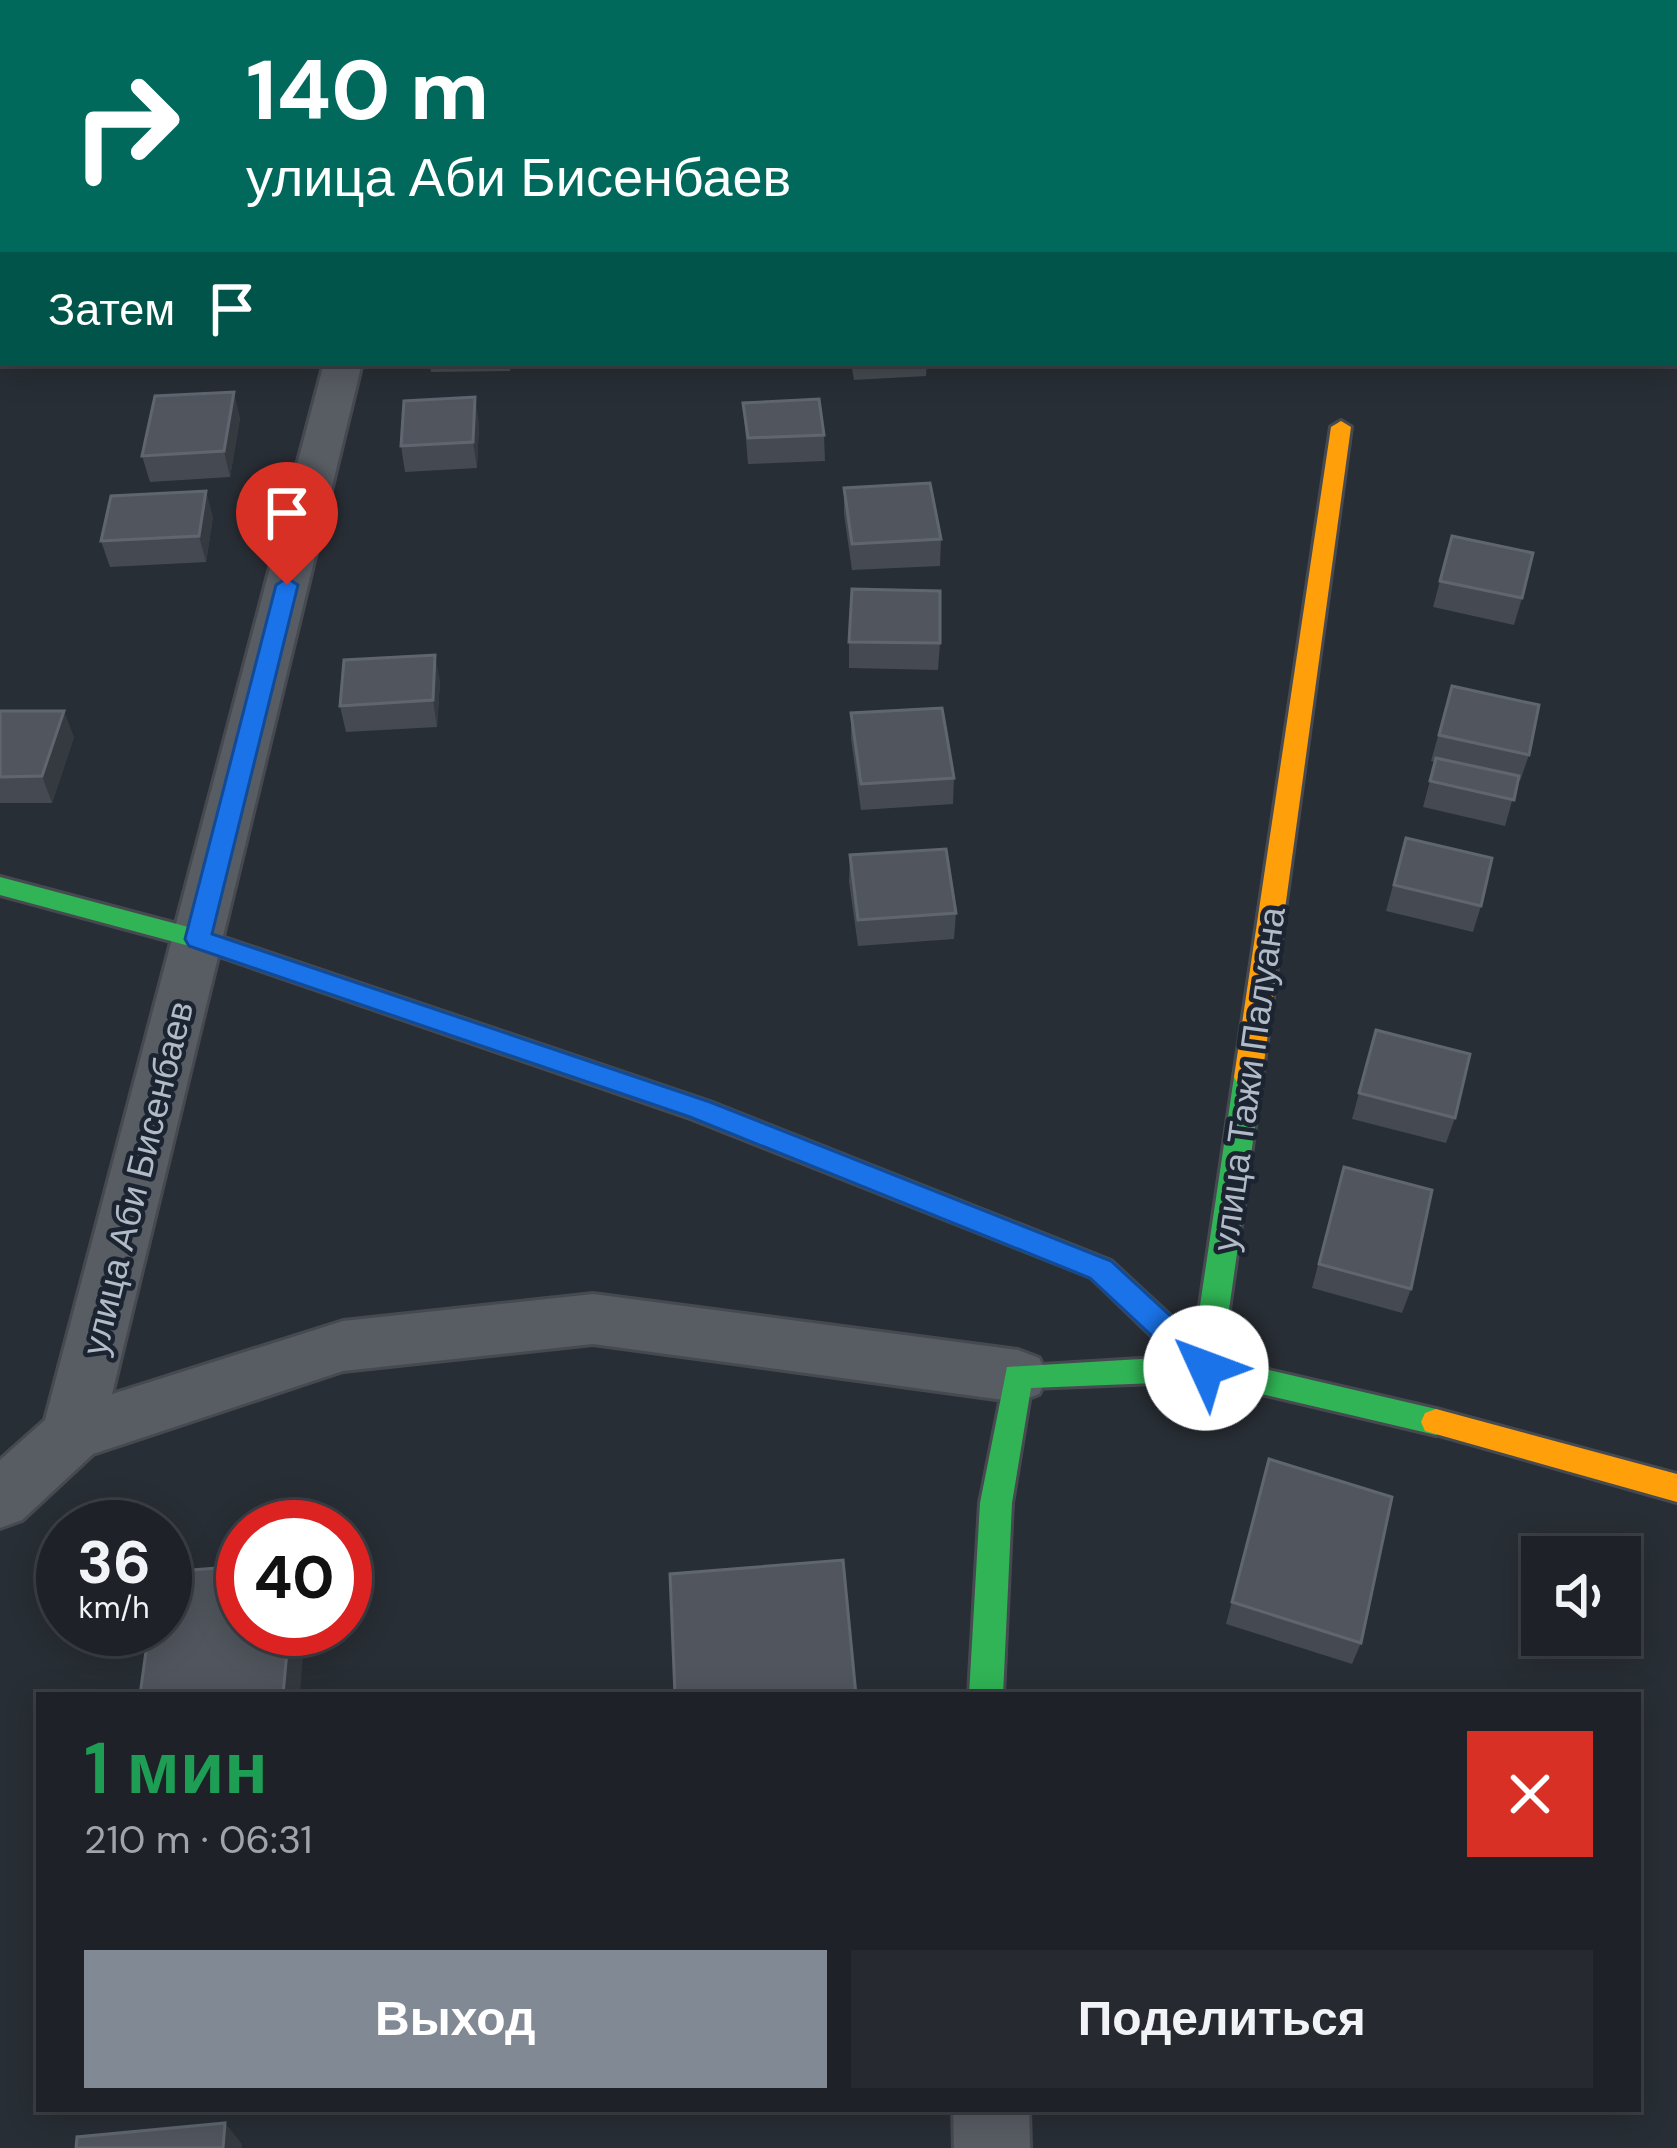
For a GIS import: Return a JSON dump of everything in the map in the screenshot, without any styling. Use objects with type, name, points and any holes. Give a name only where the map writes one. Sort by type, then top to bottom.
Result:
[{"type":"street","name":"улица Аби Бисенбаев","points":[[72,1434],[342,366]]},
{"type":"street","name":"улица Тажи Палуана","points":[[1206,1368],[1341,428]]},
{"type":"street","points":[[0,886],[198,939],[700,1110],[1101,1269],[1206,1368]]},
{"type":"street","points":[[0,1500],[72,1434],[343,1346],[593,1319],[1018,1376],[1206,1368],[1525,1443],[1677,1488]]},
{"type":"street","points":[[986,1692],[996,1503],[1018,1376]]},
{"type":"street","points":[[991,2112],[992,2148]]},
{"type":"building","points":[[234,392],[224,451],[142,456],[155,396]]},
{"type":"building","points":[[475,397],[473,442],[401,446],[404,401]]},
{"type":"building","points":[[819,399],[824,435],[748,438],[743,403]]},
{"type":"building","points":[[930,483],[941,539],[852,544],[844,488]]},
{"type":"building","points":[[206,491],[199,536],[101,541],[111,496]]},
{"type":"building","points":[[1452,536],[1533,553],[1522,598],[1440,581]]},
{"type":"building","points":[[852,589],[940,591],[940,643],[849,642]]},
{"type":"building","points":[[435,655],[433,700],[340,706],[344,660]]},
{"type":"building","points":[[1452,686],[1539,705],[1529,755],[1439,735]]},
{"type":"building","points":[[942,708],[954,778],[861,784],[851,713]]},
{"type":"building","points":[[0,711],[64,711],[42,776],[0,777]]},
{"type":"building","points":[[1436,758],[1519,776],[1514,800],[1430,781]]},
{"type":"building","points":[[1406,838],[1492,858],[1481,906],[1394,885]]},
{"type":"building","points":[[946,849],[956,913],[858,920],[850,855]]},
{"type":"building","points":[[1376,1030],[1470,1054],[1455,1118],[1359,1093]]},
{"type":"building","points":[[1344,1167],[1432,1190],[1411,1289],[1319,1264]]},
{"type":"building","points":[[1269,1459],[1392,1497],[1361,1643],[1232,1602]]},
{"type":"building","points":[[843,1560],[856,1692],[675,1692],[670,1574]]},
{"type":"building","points":[[216,1568],[216,1656],[287,1656],[283,1692],[140,1692],[145,1656],[192,1656],[192,1570]]},
{"type":"building","points":[[225,2123],[223,2148],[76,2148],[77,2137]]},
{"type":"traffic: fast","points":[[0,886],[198,939],[700,1110],[1101,1269],[1206,1368],[1436,1422]]},
{"type":"traffic: fast","points":[[986,1692],[996,1503],[1018,1376],[1206,1368],[1248,1077]]},
{"type":"traffic: slow","points":[[1248,1077],[1341,427]]},
{"type":"traffic: slow","points":[[1436,1422],[1677,1488]]},
{"type":"route","points":[[287,585],[198,939],[700,1110],[1101,1269],[1206,1368]]}]
